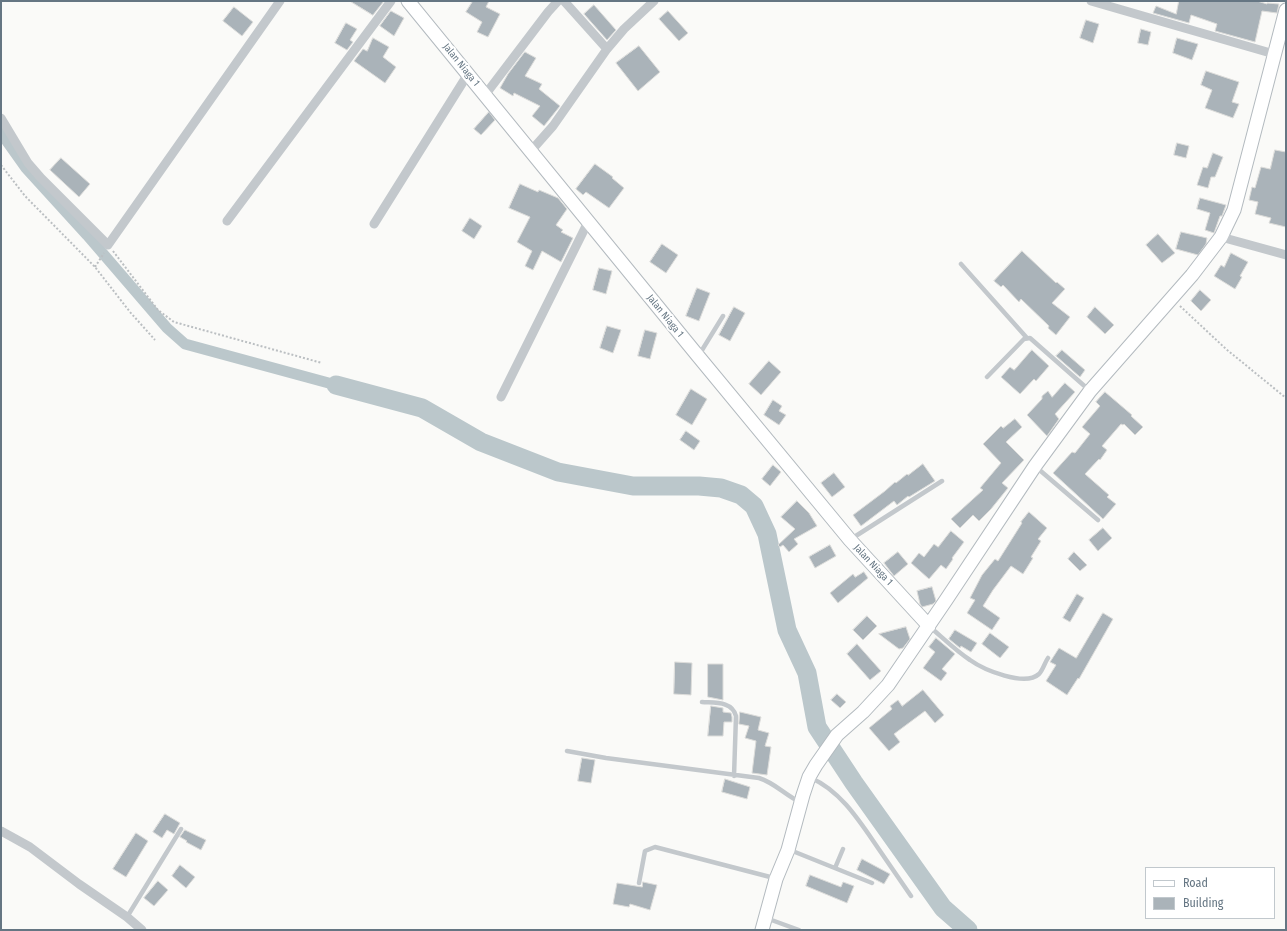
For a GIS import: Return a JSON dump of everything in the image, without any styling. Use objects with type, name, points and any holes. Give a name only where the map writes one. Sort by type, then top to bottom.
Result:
[{"type":"street","points":[[1,118],[28,163],[107,247],[280,1]]},
{"type":"street","points":[[227,221],[391,1]]},
{"type":"street","name":"Jalan Niaga 1","points":[[408,1],[530,152],[850,540],[929,626]]},
{"type":"street","points":[[485,95],[558,1]]},
{"type":"street","points":[[564,1],[607,49]]},
{"type":"street","points":[[530,152],[553,126],[607,49],[624,29],[654,1]]},
{"type":"street","points":[[1091,1],[1274,54]]},
{"type":"street","points":[[762,930],[776,879],[788,850],[803,795],[809,778],[816,765],[836,736],[888,685],[1035,466],[1090,391],[1192,274],[1221,236],[1234,210],[1286,10]]},
{"type":"street","points":[[374,224],[468,74]]},
{"type":"street","points":[[501,397],[588,222]]},
{"type":"street","points":[[1221,236],[1286,255]]},
{"type":"street","points":[[1,831],[30,847],[142,930]]},
{"type":"lane","points":[[961,264],[1027,338],[1032,340],[1090,391]]},
{"type":"lane","points":[[698,356],[723,316]]},
{"type":"lane","points":[[987,377],[1024,339],[1027,338]]},
{"type":"lane","points":[[1035,466],[1098,520]]},
{"type":"lane","points":[[850,540],[942,480]]},
{"type":"lane","points":[[929,626],[970,660],[980,666],[1015,678],[1029,678],[1040,673],[1048,658]]},
{"type":"lane","points":[[702,702],[727,704],[732,707],[734,711],[736,716],[734,776]]},
{"type":"lane","points":[[567,751],[606,758],[734,776],[759,778],[773,783],[787,796],[801,803]]},
{"type":"lane","points":[[809,778],[821,783],[843,801],[866,831],[911,896]]},
{"type":"lane","points":[[126,917],[181,829]]},
{"type":"lane","points":[[639,883],[645,851],[650,848],[776,879]]},
{"type":"lane","points":[[834,868],[843,849]]},
{"type":"lane","points":[[788,850],[872,883]]},
{"type":"lane","points":[[765,917],[800,930]]},
{"type":"path","points":[[1,165],[25,196],[95,267],[130,312],[155,340]]},
{"type":"path","points":[[95,267],[107,247],[158,310],[174,322],[322,363]]},
{"type":"path","points":[[1171,298],[1226,349],[1286,398]]},
{"type":"building","points":[[350,1],[384,1],[373,15]]},
{"type":"building","points":[[473,1],[489,1],[486,7],[500,14],[488,37],[477,32],[482,22],[466,12]]},
{"type":"building","points":[[1179,1],[1257,1],[1267,4],[1279,4],[1277,13],[1262,11],[1255,42],[1215,31],[1217,24],[1191,15],[1189,23],[1153,13],[1156,6],[1176,14]]},
{"type":"building","points":[[594,5],[616,30],[607,40],[584,14]]},
{"type":"building","points":[[234,7],[253,22],[242,36],[223,21]]},
{"type":"building","points":[[391,11],[404,18],[394,36],[380,26]]},
{"type":"building","points":[[668,11],[688,33],[679,41],[659,19]]},
{"type":"building","points":[[1086,20],[1099,24],[1093,43],[1080,38]]},
{"type":"building","points":[[346,23],[357,29],[350,40],[353,42],[347,50],[335,43]]},
{"type":"building","points":[[1141,29],[1151,32],[1148,45],[1138,43]]},
{"type":"building","points":[[373,38],[389,47],[383,57],[396,67],[385,83],[354,61],[363,49],[367,51]]},
{"type":"building","points":[[1177,38],[1198,44],[1192,60],[1173,53]]},
{"type":"building","points":[[639,46],[660,72],[638,91],[616,63]]},
{"type":"building","points":[[525,52],[536,58],[525,76],[542,84],[539,89],[560,106],[544,126],[532,116],[540,106],[514,93],[513,96],[500,88],[508,74]]},
{"type":"building","points":[[1206,71],[1239,82],[1232,102],[1239,104],[1233,118],[1205,108],[1212,90],[1201,85]]},
{"type":"building","points":[[489,112],[495,120],[481,135],[474,129]]},
{"type":"building","points":[[1177,143],[1189,146],[1186,158],[1174,155]]},
{"type":"building","points":[[1275,150],[1286,152],[1286,227],[1269,223],[1271,218],[1255,214],[1258,202],[1249,200],[1252,187],[1255,188],[1261,167],[1270,169]]},
{"type":"building","points":[[1213,153],[1223,157],[1215,177],[1211,177],[1208,188],[1197,185],[1203,167],[1207,168]]},
{"type":"building","points":[[61,158],[90,184],[79,197],[50,170]]},
{"type":"building","points":[[595,164],[613,177],[612,178],[624,188],[609,208],[586,192],[583,195],[576,189]]},
{"type":"building","points":[[520,184],[538,192],[539,190],[558,198],[567,209],[556,225],[563,230],[561,232],[573,238],[561,262],[542,251],[533,270],[525,266],[532,251],[517,242],[530,217],[509,208]]},
{"type":"building","points":[[1200,198],[1226,205],[1214,233],[1205,230],[1210,213],[1197,209]]},
{"type":"building","points":[[470,218],[482,226],[474,239],[462,231]]},
{"type":"building","points":[[1181,232],[1207,238],[1206,244],[1198,255],[1176,249]]},
{"type":"building","points":[[1158,234],[1175,253],[1162,263],[1146,245]]},
{"type":"building","points":[[662,244],[678,255],[666,273],[650,262]]},
{"type":"building","points":[[1022,251],[1056,283],[1057,282],[1065,289],[1052,303],[1070,317],[1056,335],[1048,328],[1049,326],[1021,299],[1019,302],[1003,285],[1001,287],[994,281]]},
{"type":"building","points":[[1231,253],[1248,262],[1235,289],[1214,276],[1221,265],[1224,267]]},
{"type":"building","points":[[599,268],[612,271],[606,294],[593,290]]},
{"type":"building","points":[[697,288],[710,293],[699,321],[686,316]]},
{"type":"building","points":[[1200,290],[1211,300],[1201,311],[1191,301]]},
{"type":"building","points":[[734,307],[745,313],[730,341],[719,335]]},
{"type":"building","points":[[1095,307],[1114,325],[1105,334],[1087,317]]},
{"type":"building","points":[[607,326],[621,330],[613,353],[600,348]]},
{"type":"building","points":[[645,330],[657,333],[650,359],[638,356]]},
{"type":"building","points":[[1032,350],[1049,366],[1036,381],[1034,379],[1020,394],[1001,377],[1010,367],[1014,370]]},
{"type":"building","points":[[1062,350],[1085,370],[1080,377],[1056,356]]},
{"type":"building","points":[[769,361],[781,372],[761,395],[749,384]]},
{"type":"building","points":[[1065,383],[1075,392],[1055,414],[1059,419],[1047,436],[1027,415],[1042,399],[1042,396],[1048,391],[1052,397]]},
{"type":"building","points":[[691,389],[707,399],[692,425],[676,415]]},
{"type":"building","points":[[1105,392],[1132,415],[1131,416],[1143,427],[1135,435],[1124,424],[1121,424],[1102,446],[1107,450],[1100,460],[1099,459],[1085,474],[1109,495],[1107,497],[1116,504],[1103,519],[1053,473],[1072,452],[1075,453],[1090,434],[1082,427],[1100,406],[1096,402]]},
{"type":"building","points":[[773,400],[782,406],[779,411],[786,415],[779,425],[764,415]]},
{"type":"building","points":[[1015,419],[1022,427],[1006,442],[1024,460],[1002,483],[1008,488],[991,509],[979,521],[973,515],[960,528],[951,519],[983,490],[980,488],[1001,463],[983,444],[1001,426],[1003,428]]},
{"type":"building","points":[[686,431],[700,441],[694,450],[680,440]]},
{"type":"building","points":[[923,464],[935,481],[909,497],[908,496],[897,505],[894,501],[861,526],[853,515],[895,482],[896,483]]},
{"type":"building","points":[[773,465],[781,472],[770,486],[762,479]]},
{"type":"building","points":[[834,473],[845,487],[832,497],[821,483]]},
{"type":"building","points":[[797,501],[809,513],[817,526],[794,539],[798,544],[789,552],[783,545],[780,547],[778,545],[795,529],[781,517]]},
{"type":"building","points":[[1029,512],[1047,528],[1038,539],[1041,541],[1023,574],[1011,566],[983,606],[1000,618],[992,630],[967,613],[975,600],[970,598],[982,575],[995,559],[998,561],[1022,523],[1021,522]]},
{"type":"building","points":[[1103,528],[1112,538],[1098,551],[1089,540]]},
{"type":"building","points":[[951,531],[964,542],[946,569],[941,565],[929,579],[911,563],[919,553],[924,557],[934,544],[938,547]]},
{"type":"building","points":[[830,545],[836,556],[815,568],[809,557]]},
{"type":"building","points":[[898,552],[908,564],[894,576],[884,563]]},
{"type":"building","points":[[1074,552],[1087,565],[1080,571],[1068,559]]},
{"type":"building","points":[[864,572],[868,578],[838,603],[830,593],[853,574],[855,577]]},
{"type":"building","points":[[932,587],[936,601],[933,604],[922,607],[917,591]]},
{"type":"building","points":[[1077,594],[1084,598],[1070,622],[1063,618]]},
{"type":"building","points":[[1103,613],[1113,619],[1079,679],[1078,678],[1067,695],[1046,681],[1056,665],[1050,662],[1059,648],[1076,658]]},
{"type":"building","points":[[867,616],[877,626],[863,640],[853,630]]},
{"type":"building","points":[[906,627],[910,639],[903,648],[899,649],[879,634]]},
{"type":"building","points":[[955,630],[977,643],[971,652],[961,646],[960,648],[949,639]]},
{"type":"building","points":[[990,633],[1009,647],[1000,658],[982,644]]},
{"type":"building","points":[[936,638],[955,654],[942,669],[947,673],[941,681],[923,668],[935,652],[929,647]]},
{"type":"building","points":[[857,644],[881,671],[870,680],[847,654]]},
{"type":"building","points":[[675,662],[692,663],[691,695],[674,694]]},
{"type":"building","points":[[708,664],[723,664],[723,700],[708,697]]},
{"type":"building","points":[[923,690],[944,715],[935,723],[925,711],[894,734],[900,742],[889,751],[869,728],[892,709],[890,706],[898,700],[902,706]]},
{"type":"building","points":[[837,694],[846,702],[840,708],[831,700]]},
{"type":"building","points":[[711,706],[723,708],[723,712],[731,713],[732,722],[724,722],[723,736],[708,736]]},
{"type":"building","points":[[740,712],[761,717],[758,730],[769,733],[765,746],[771,747],[767,775],[752,773],[756,741],[745,738],[749,726],[739,724]]},
{"type":"building","points":[[582,758],[595,760],[591,783],[578,781]]},
{"type":"building","points":[[725,779],[750,787],[747,799],[722,792]]},
{"type":"building","points":[[165,814],[180,823],[174,834],[167,830],[162,838],[153,832]]},
{"type":"building","points":[[185,830],[206,840],[201,850],[180,837]]},
{"type":"building","points":[[136,833],[148,841],[126,877],[113,869]]},
{"type":"building","points":[[862,859],[890,874],[884,884],[857,870]]},
{"type":"building","points":[[180,865],[195,877],[186,888],[172,876]]},
{"type":"building","points":[[810,875],[841,887],[843,882],[854,886],[847,903],[806,886]]},
{"type":"building","points":[[158,881],[168,890],[154,906],[144,898]]},
{"type":"building","points":[[643,882],[657,885],[650,910],[630,904],[629,907],[613,904],[617,883],[642,887]]},
{"type":"waterway","points":[[1,133],[26,168],[87,235],[167,328],[185,344],[336,385]]},
{"type":"waterway","points":[[336,385],[422,408],[481,442],[558,472],[633,486],[699,486],[721,488],[741,495],[754,506],[767,534],[787,630],[807,673],[817,727],[854,783],[943,908],[968,930]]}]
